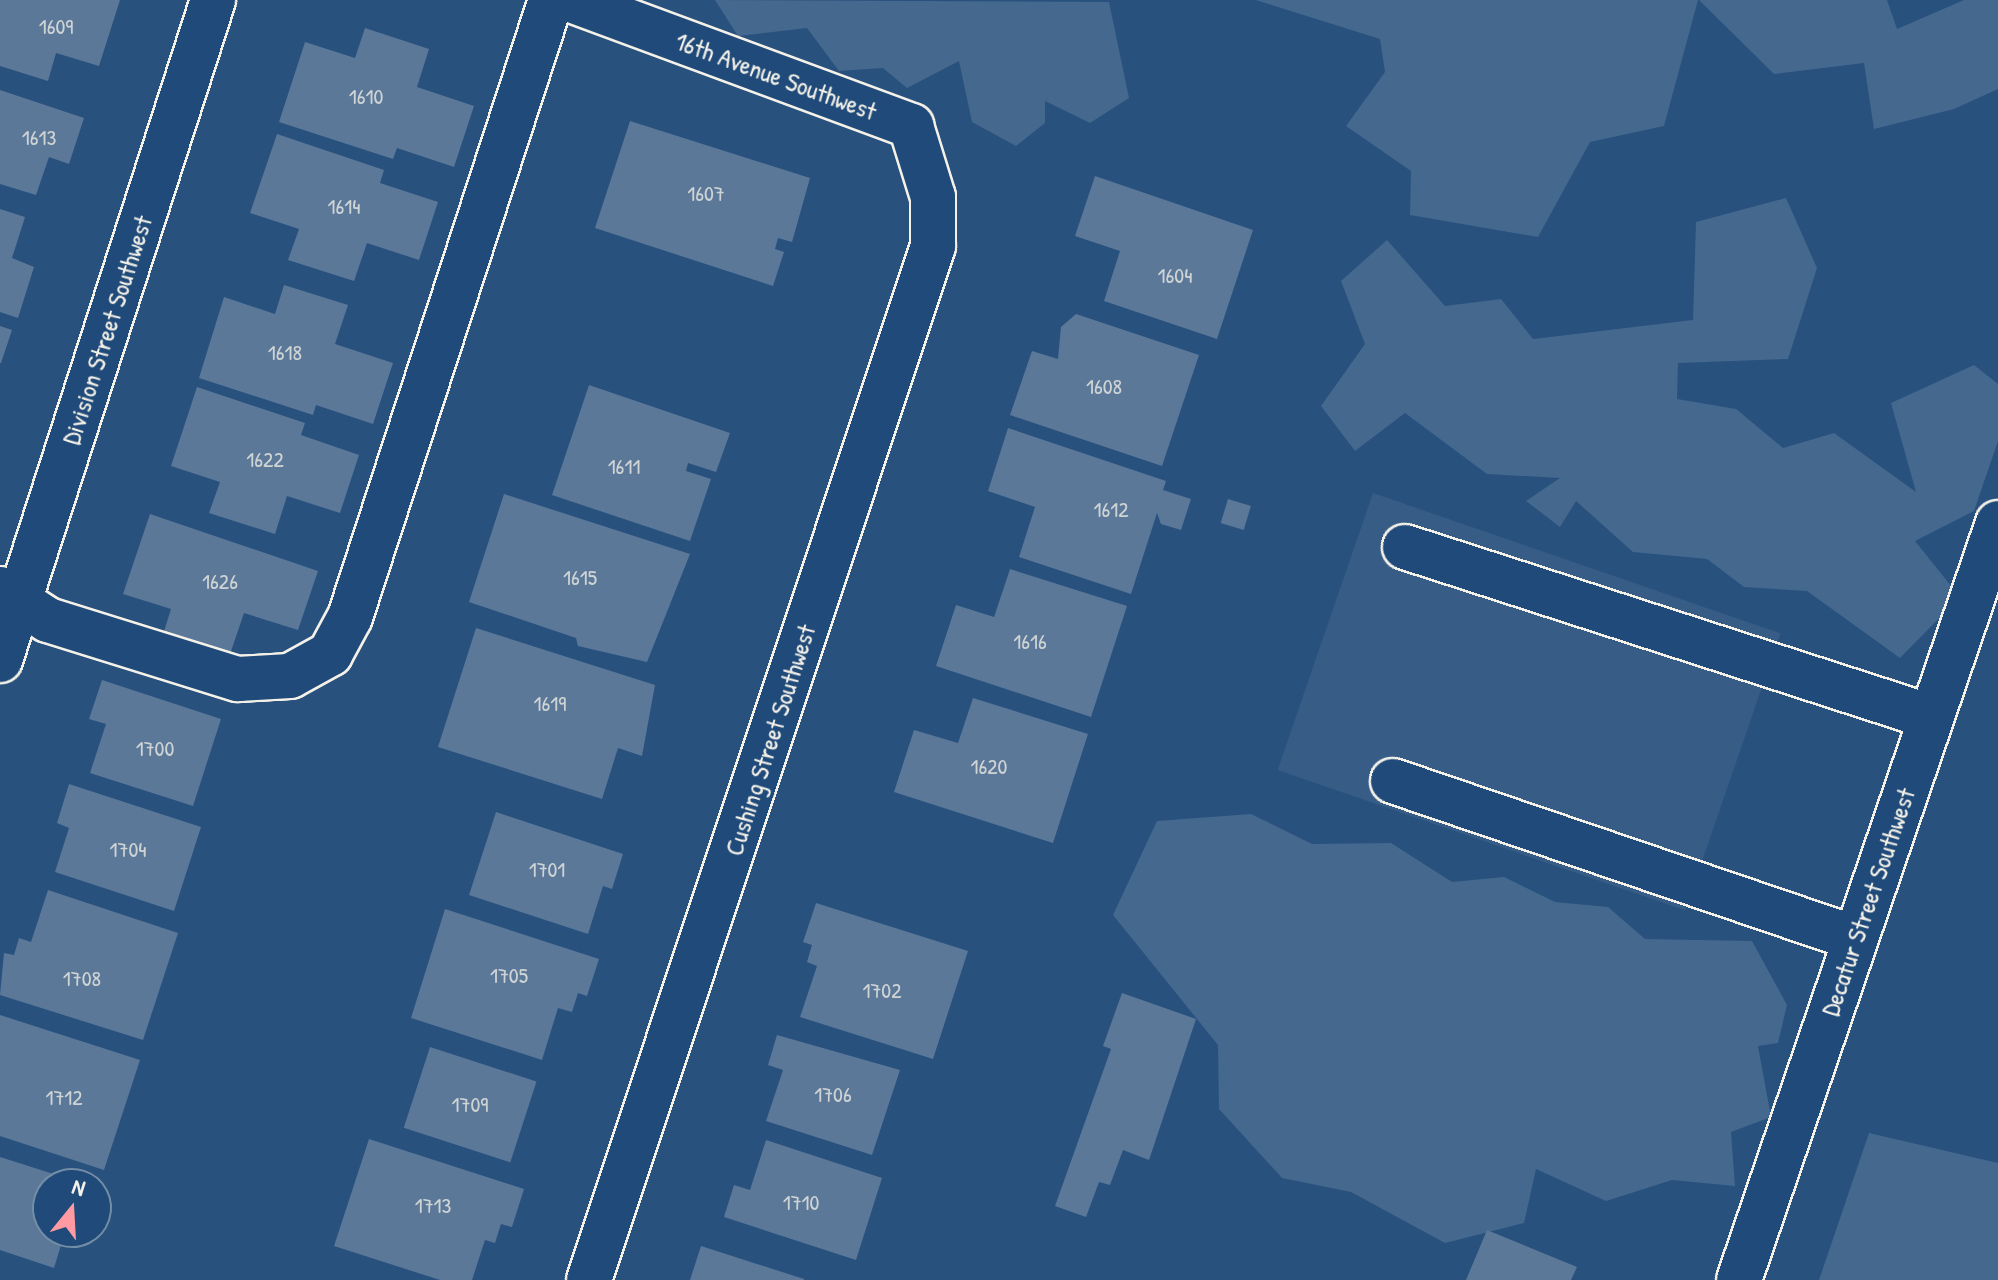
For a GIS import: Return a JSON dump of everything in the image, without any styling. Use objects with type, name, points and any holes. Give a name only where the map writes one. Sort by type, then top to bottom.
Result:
[{"type":"street","name":"Division Street Southwest","points":[[0,660],[10,595],[213,0]]},
{"type":"street","points":[[10,595],[48,620],[238,679],[290,676],[330,654],[350,617],[551,0]]},
{"type":"street","name":"16th Avenue Southwest","points":[[571,0],[911,126],[933,197]]},
{"type":"street","name":"Cushing Street Southwest","points":[[589,1280],[933,246],[933,197]]},
{"type":"street","name":"Decatur Street Southwest","points":[[1739,1280],[1998,523]]},
{"type":"street","points":[[1405,547],[1931,717]]},
{"type":"street","points":[[1393,781],[1856,939]]},
{"type":"shaded area","points":[[715,0],[1109,2],[1129,98],[1090,123],[1045,101],[1045,123],[1016,146],[972,122],[959,61],[907,88],[883,68],[839,71],[807,28],[738,36]]},
{"type":"shaded area","points":[[1256,0],[1698,0],[1664,126],[1590,142],[1538,237],[1410,215],[1411,171],[1346,126],[1385,72],[1380,39]]},
{"type":"shaded area","points":[[1699,0],[1887,0],[1897,29],[1964,0],[1998,0],[1998,89],[1954,109],[1874,129],[1864,63],[1774,74]]},
{"type":"shaded area","points":[[1786,198],[1817,268],[1788,359],[1678,363],[1677,399],[1736,409],[1783,448],[1834,433],[1916,492],[1891,403],[1974,365],[1998,384],[1998,441],[1974,511],[1915,541],[1960,597],[1900,658],[1807,591],[1744,587],[1707,559],[1633,552],[1576,501],[1560,527],[1526,501],[1560,478],[1487,474],[1405,413],[1355,451],[1321,406],[1365,344],[1341,281],[1387,240],[1445,306],[1501,299],[1533,339],[1693,320],[1696,222]]},
{"type":"shaded area","points":[[1373,493],[1781,633],[1685,910],[1278,770]]},
{"type":"shaded area","points":[[1251,814],[1312,844],[1391,843],[1452,882],[1504,877],[1555,902],[1608,907],[1645,939],[1752,941],[1787,1005],[1778,1043],[1758,1046],[1771,1117],[1731,1132],[1735,1186],[1672,1180],[1606,1201],[1536,1169],[1524,1223],[1445,1243],[1351,1192],[1282,1178],[1219,1109],[1218,1045],[1113,915],[1157,821]]},
{"type":"shaded area","points":[[1869,1133],[1998,1163],[1998,1280],[1819,1280]]},
{"type":"building","points":[[0,0],[120,0],[99,66],[56,53],[48,81],[0,66]]},
{"type":"building","points":[[365,28],[429,49],[417,87],[474,106],[454,167],[397,148],[393,159],[279,122],[305,42],[355,58]]},
{"type":"building","points":[[0,90],[84,118],[69,164],[49,157],[36,195],[0,184]]},
{"type":"building","points":[[630,121],[810,178],[792,242],[778,238],[775,249],[784,252],[773,286],[595,228]]},
{"type":"building","points":[[277,134],[384,170],[380,183],[438,202],[419,260],[367,243],[354,281],[288,260],[299,229],[250,213]]},
{"type":"building","points":[[1095,176],[1253,230],[1217,339],[1104,301],[1120,251],[1075,236]]},
{"type":"building","points":[[0,209],[25,217],[12,258],[34,267],[18,318],[0,312]]},
{"type":"building","points":[[284,285],[348,305],[335,344],[393,363],[373,424],[316,405],[313,415],[199,378],[224,297],[275,314]]},
{"type":"building","points":[[1076,314],[1199,355],[1162,466],[1010,415],[1032,351],[1058,359],[1061,327]]},
{"type":"building","points":[[0,326],[12,330],[1,363],[0,363]]},
{"type":"building","points":[[589,385],[730,433],[716,472],[688,463],[686,471],[711,479],[690,541],[552,495]]},
{"type":"building","points":[[197,387],[305,423],[301,435],[359,455],[340,513],[287,496],[275,534],[209,513],[220,482],[171,466]]},
{"type":"building","points":[[1008,428],[1166,481],[1163,490],[1191,499],[1181,530],[1161,524],[1157,513],[1131,594],[1019,557],[1035,507],[988,491]]},
{"type":"building","points":[[504,494],[690,554],[647,662],[578,646],[576,638],[469,602]]},
{"type":"building","points":[[1228,499],[1251,506],[1244,530],[1221,523]]},
{"type":"building","points":[[150,514],[318,571],[298,630],[244,613],[227,663],[161,641],[171,609],[123,594]]},
{"type":"building","points":[[1010,569],[1127,606],[1091,717],[936,666],[956,605],[994,617]]},
{"type":"building","points":[[476,628],[655,685],[642,756],[618,748],[602,799],[438,747]]},
{"type":"building","points":[[102,680],[221,719],[193,806],[90,773],[106,724],[89,719]]},
{"type":"building","points":[[973,698],[1088,734],[1053,843],[894,792],[914,730],[958,743]]},
{"type":"building","points":[[69,784],[201,827],[174,911],[55,872],[69,828],[57,823]]},
{"type":"building","points":[[496,812],[623,854],[612,889],[603,886],[588,934],[469,895]]},
{"type":"building","points":[[48,890],[178,933],[143,1040],[0,995],[4,953],[14,955],[19,938],[31,942]]},
{"type":"building","points":[[816,903],[968,951],[933,1059],[800,1017],[817,966],[807,962],[812,945],[803,942]]},
{"type":"building","points":[[445,909],[599,959],[587,996],[578,993],[572,1012],[558,1008],[542,1060],[411,1018]]},
{"type":"building","points":[[1122,993],[1196,1019],[1149,1160],[1123,1150],[1110,1185],[1099,1182],[1086,1217],[1055,1206],[1111,1049],[1103,1046]]},
{"type":"building","points":[[0,1015],[140,1060],[105,1168],[0,1136]]},
{"type":"building","points":[[777,1035],[900,1070],[872,1155],[766,1121],[783,1070],[768,1065]]},
{"type":"building","points":[[430,1047],[537,1082],[510,1162],[404,1128]]},
{"type":"building","points":[[369,1139],[524,1189],[512,1227],[501,1224],[495,1243],[485,1240],[472,1280],[440,1280],[334,1246]]},
{"type":"building","points":[[766,1140],[882,1178],[856,1260],[724,1217],[734,1185],[750,1190]]},
{"type":"building","points":[[0,1157],[35,1168],[32,1168],[32,1248],[60,1248],[54,1268],[0,1250]]},
{"type":"building","points":[[1487,1230],[1577,1267],[1571,1280],[1466,1280]]},
{"type":"building","points":[[701,1246],[804,1279],[804,1280],[690,1280]]}]
